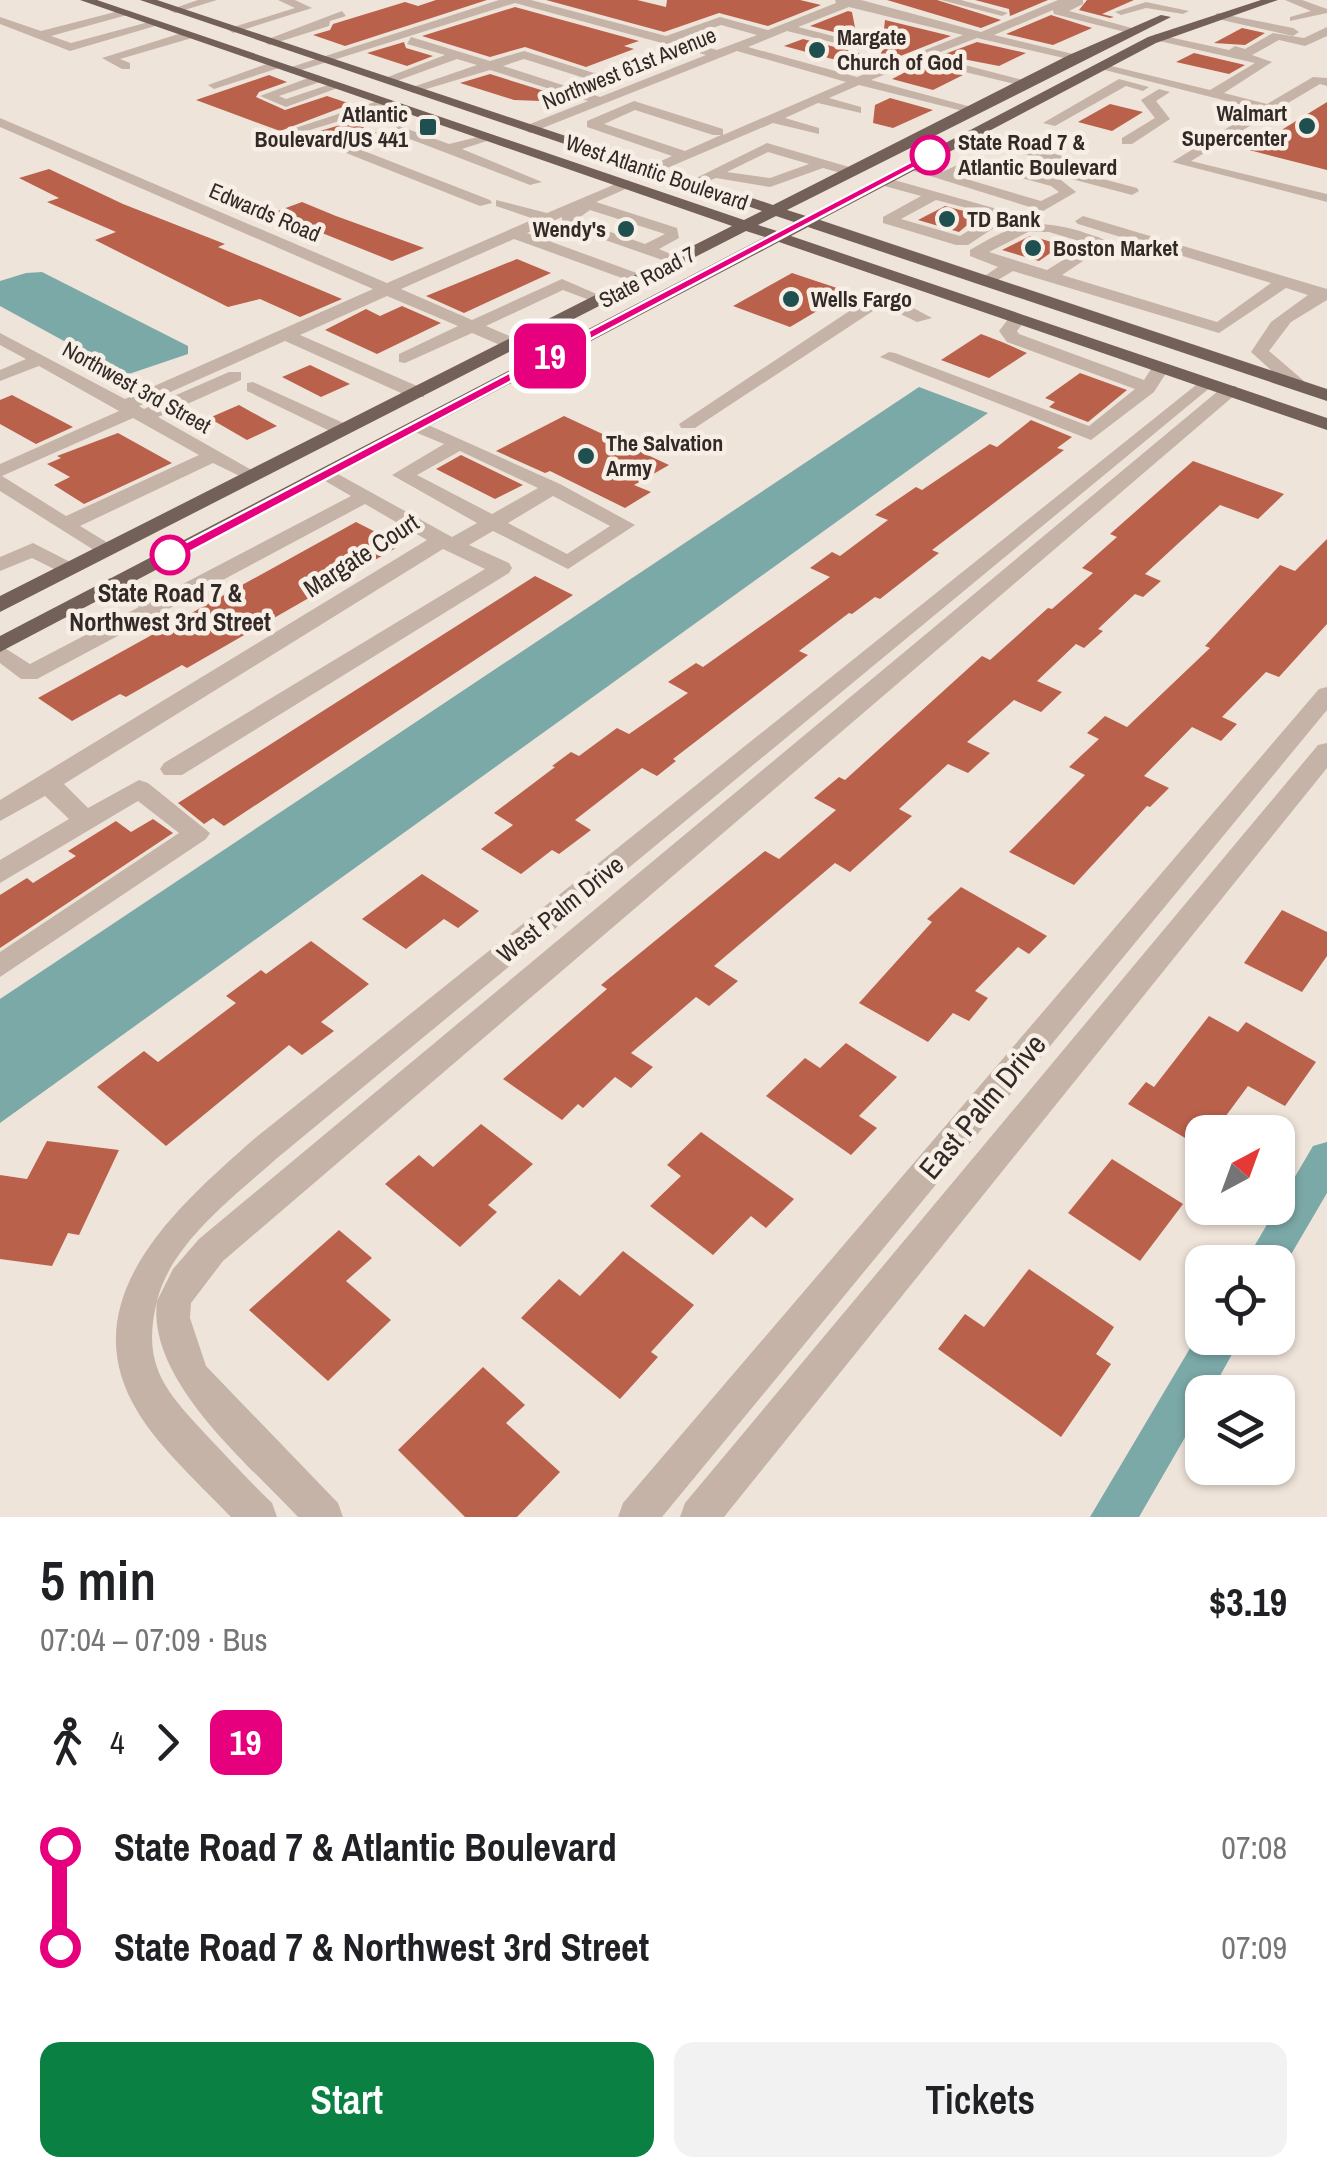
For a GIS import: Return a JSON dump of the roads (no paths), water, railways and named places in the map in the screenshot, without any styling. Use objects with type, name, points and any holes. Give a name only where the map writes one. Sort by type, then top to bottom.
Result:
[{"type":"main road","name":"West Atlantic Boulevard","points":[[86,0],[1327,424]]},
{"type":"main road","name":"West Atlantic Boulevard","points":[[146,0],[1327,395]]},
{"type":"main road","name":"State Road 7","points":[[0,649],[212,533],[1073,80],[1163,35],[1272,0]]},
{"type":"main road","name":"State Road 7","points":[[0,605],[1073,58],[1133,30],[1206,4]]},
{"type":"main road","points":[[1206,4],[1216,16]]},
{"type":"main road","points":[[1099,67],[1096,62],[1108,41]]},
{"type":"main road","points":[[1073,58],[1078,68],[1073,80]]},
{"type":"main road","points":[[327,474],[324,463],[330,450],[373,415]]},
{"type":"main road","points":[[212,533],[248,499],[252,476]]},
{"type":"street","points":[[175,10],[211,0]]},
{"type":"street","points":[[234,29],[306,8],[284,0]]},
{"type":"street","points":[[214,85],[323,59],[514,0],[717,54]]},
{"type":"street","points":[[947,0],[1002,13]]},
{"type":"street","points":[[1216,16],[1294,26],[1324,10],[1292,0]]},
{"type":"street","points":[[847,1],[1073,58]]},
{"type":"street","name":"Northwest 61st Avenue","points":[[530,129],[847,1]]},
{"type":"street","points":[[653,170],[918,57],[1072,1],[1093,5]]},
{"type":"street","points":[[1072,1],[1058,12],[1133,30]]},
{"type":"street","points":[[1122,12],[1146,5],[1206,4]]},
{"type":"street","points":[[1249,6],[1318,38]]},
{"type":"street","points":[[1108,8],[1158,20]]},
{"type":"street","points":[[0,20],[40,36],[124,13]]},
{"type":"street","points":[[268,41],[324,24],[323,19],[342,14]]},
{"type":"street","points":[[652,51],[720,21],[769,34]]},
{"type":"street","points":[[70,47],[156,24]]},
{"type":"street","points":[[1174,53],[1230,26],[1277,36],[1318,38]]},
{"type":"street","points":[[786,27],[856,46]]},
{"type":"street","points":[[356,49],[325,41],[377,31],[395,36]]},
{"type":"street","points":[[693,31],[720,38]]},
{"type":"street","points":[[620,42],[644,34]]},
{"type":"street","points":[[1163,35],[1246,53],[1277,36]]},
{"type":"street","points":[[126,66],[108,58],[188,36]]},
{"type":"street","points":[[1052,53],[1083,37],[1108,41]]},
{"type":"street","points":[[1212,94],[1318,38]]},
{"type":"street","points":[[49,39],[97,56]]},
{"type":"street","points":[[411,41],[718,132]]},
{"type":"street","points":[[1195,43],[1280,71]]},
{"type":"street","points":[[991,76],[1028,58],[1006,52],[1018,45]]},
{"type":"street","points":[[413,90],[550,47]]},
{"type":"street","points":[[735,47],[970,110]]},
{"type":"street","points":[[386,80],[458,55]]},
{"type":"street","points":[[524,56],[594,77]]},
{"type":"street","points":[[918,57],[1022,84]]},
{"type":"street","points":[[1148,66],[1230,84]]},
{"type":"street","points":[[1099,67],[1170,88]]},
{"type":"street","points":[[563,89],[618,69]]},
{"type":"street","points":[[1299,76],[1323,81]]},
{"type":"street","points":[[316,80],[267,96],[286,102],[337,86]]},
{"type":"street","points":[[1323,81],[1178,162],[1327,198]]},
{"type":"street","points":[[1050,122],[1124,82],[1212,94],[1269,108]]},
{"type":"street","points":[[1127,141],[1163,120],[1148,100],[1170,88]]},
{"type":"street","points":[[816,99],[856,110]]},
{"type":"street","points":[[290,132],[384,103]]},
{"type":"street","points":[[634,105],[592,124],[685,156]]},
{"type":"street","points":[[353,130],[409,111]]},
{"type":"street","points":[[771,118],[814,131]]},
{"type":"street","name":"Edwards Road","points":[[0,122],[513,344]]},
{"type":"street","points":[[399,130],[449,153],[535,182]]},
{"type":"street","points":[[954,143],[1072,175],[1138,187],[969,135]]},
{"type":"street","points":[[449,153],[486,137]]},
{"type":"street","points":[[693,183],[767,147],[851,172]]},
{"type":"street","points":[[346,148],[493,203],[546,218]]},
{"type":"street","points":[[944,177],[976,161],[1056,184],[1069,192],[1043,206]]},
{"type":"street","points":[[715,172],[756,185],[776,185],[822,163]]},
{"type":"street","points":[[407,172],[424,166]]},
{"type":"street","points":[[908,167],[1324,294]]},
{"type":"street","points":[[1056,184],[1072,175]]},
{"type":"street","points":[[882,180],[1007,214],[929,262]]},
{"type":"street","points":[[630,186],[574,212],[567,222],[676,260]]},
{"type":"street","points":[[0,471],[385,288],[630,186]]},
{"type":"street","points":[[932,196],[888,220],[962,242]]},
{"type":"street","points":[[593,206],[672,231],[674,235],[646,249]]},
{"type":"street","points":[[1049,276],[1102,244],[1031,225],[1017,228],[976,254],[1219,328],[1283,282]]},
{"type":"street","points":[[512,233],[639,279]]},
{"type":"street","points":[[984,281],[1011,266]]},
{"type":"street","points":[[405,358],[562,284],[600,299]]},
{"type":"street","points":[[1298,384],[1260,352],[1264,338],[1324,294]]},
{"type":"street","points":[[688,424],[881,298],[923,318]]},
{"type":"street","points":[[1018,318],[1008,331],[1014,338],[1148,388]]},
{"type":"street","points":[[284,334],[417,393]]},
{"type":"street","name":"Northwest 3rd Street","points":[[0,338],[252,476]]},
{"type":"street","points":[[889,358],[1091,434],[1148,388],[1161,366]]},
{"type":"street","points":[[0,376],[39,360]]},
{"type":"street","points":[[133,411],[236,376]]},
{"type":"street","name":"West Palm Drive","points":[[174,1301],[185,1280],[211,1250],[969,610],[1162,432],[1206,382]]},
{"type":"street","points":[[253,387],[343,430]]},
{"type":"street","name":"West Palm Drive","points":[[254,1513],[150,1401],[133,1359],[136,1304],[150,1270],[204,1203],[941,598],[1162,432],[1230,390]]},
{"type":"street","points":[[417,426],[459,443],[553,488],[625,526],[568,563],[402,474],[459,443]]},
{"type":"street","points":[[65,525],[214,455]]},
{"type":"street","name":"Margate Court","points":[[0,812],[448,542],[327,474]]},
{"type":"street","points":[[0,482],[104,552]]},
{"type":"street","points":[[448,542],[494,524],[553,488]]},
{"type":"street","points":[[0,649],[29,674],[366,496]]},
{"type":"street","points":[[173,769],[501,568],[448,542]]},
{"type":"street","points":[[0,565],[33,549],[68,570]]},
{"type":"street","points":[[117,584],[155,607]]},
{"type":"street","points":[[941,598],[969,610]]},
{"type":"street","name":"East Palm Drive","points":[[637,1517],[1324,703]]},
{"type":"street","name":"East Palm Drive","points":[[699,1517],[1327,751]]},
{"type":"street","points":[[47,782],[86,821]]},
{"type":"street","points":[[0,873],[139,789],[197,833],[0,966]]},
{"type":"street","points":[[541,925],[572,946]]},
{"type":"street","points":[[136,1304],[174,1301],[172,1318],[192,1376],[324,1517]]},
{"type":"street","points":[[815,1305],[852,1330]]},
{"type":"water","points":[[42,272],[188,346],[188,354],[126,375],[0,306],[0,281]]},
{"type":"water","points":[[919,387],[988,413],[0,1123],[0,999]]},
{"type":"waterway","points":[[1275,1245],[1327,1158]]},
{"type":"waterway","points":[[1113,1517],[1210,1355]]},
{"type":"place","name":"Margate Church of God","points":[[817,50]]},
{"type":"place","name":"Walmart Supercenter","points":[[1307,126]]},
{"type":"place","name":"Atlantic Boulevard/US 441","points":[[428,127]]},
{"type":"place","name":"State Road 7 & Atlantic Boulevard","points":[[930,155]]},
{"type":"place","name":"TD Bank","points":[[947,219]]},
{"type":"place","name":"Wendy's","points":[[626,229]]},
{"type":"place","name":"Boston Market","points":[[1033,248]]},
{"type":"place","name":"Wells Fargo","points":[[791,299]]},
{"type":"place","name":"The Salvation Army","points":[[586,456]]},
{"type":"place","name":"State Road 7 & Northwest 3rd Street","points":[[170,555]]}]
